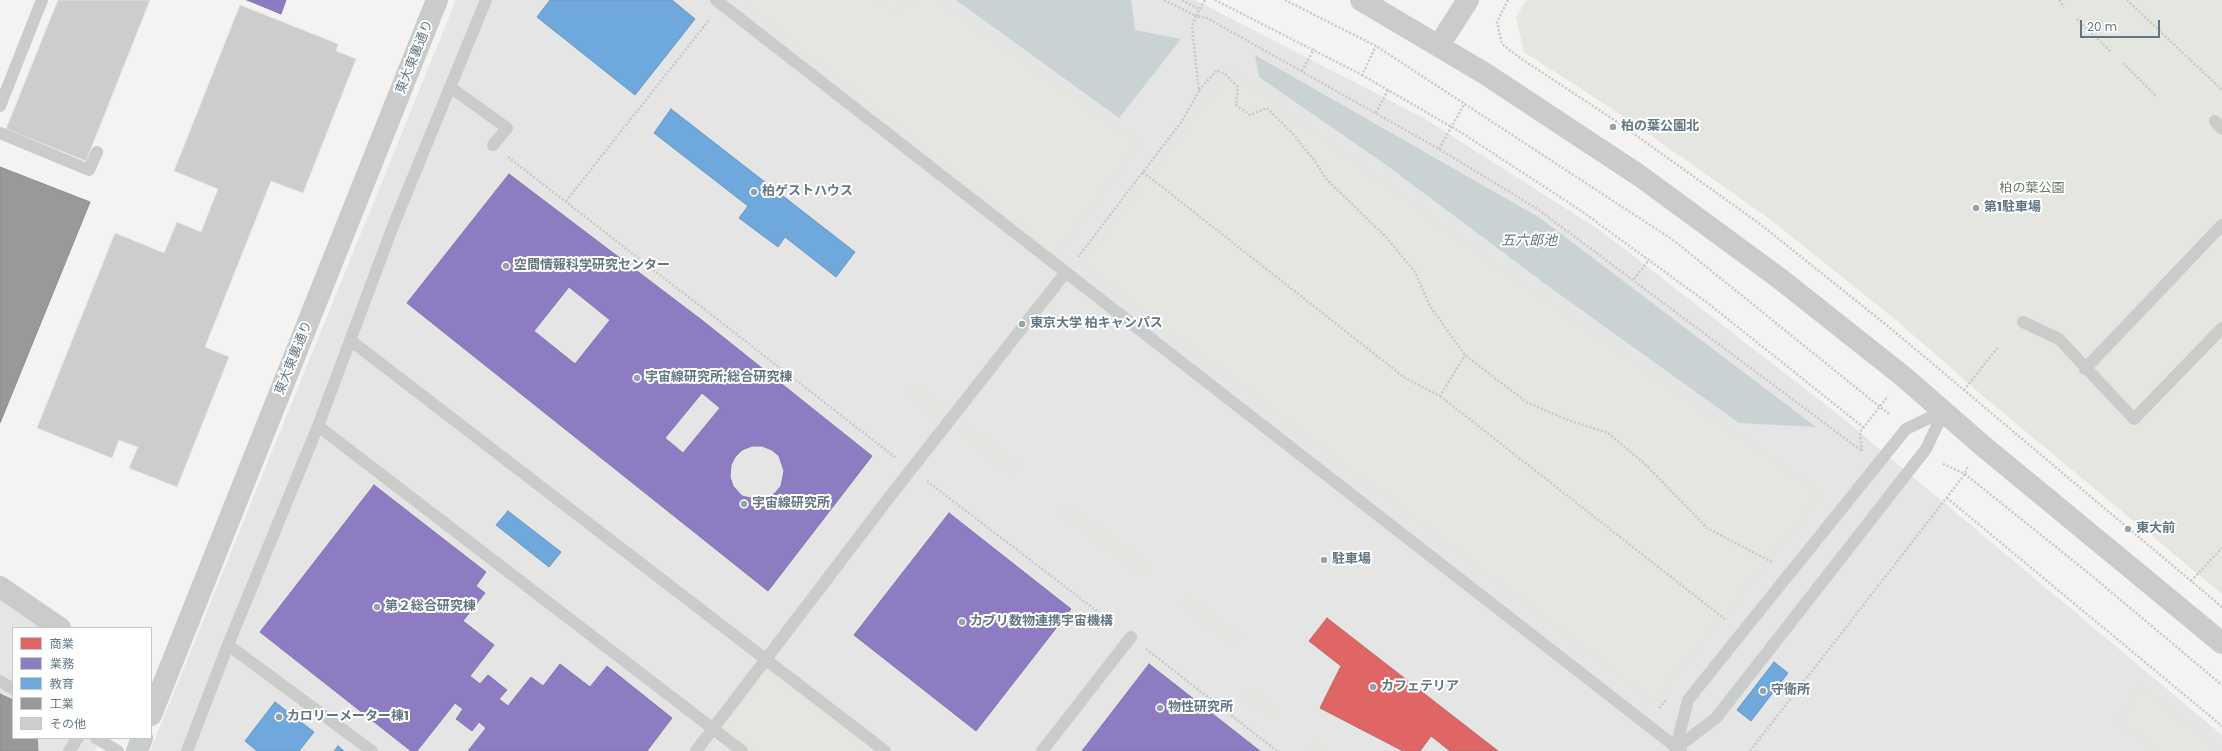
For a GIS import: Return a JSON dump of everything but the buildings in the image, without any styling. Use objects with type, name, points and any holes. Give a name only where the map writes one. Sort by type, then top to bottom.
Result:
[{"type":"street","name":"東大東裏通り","points":[[152,709],[155,692],[437,0]]},
{"type":"street","points":[[1361,0],[1440,45],[1640,176],[1779,278],[1904,377],[2222,643]]},
{"type":"street","points":[[1440,45],[1468,0]]},
{"type":"street","points":[[0,588],[58,627]]},
{"type":"street","points":[[137,751],[142,739]]},
{"type":"lane","points":[[0,106],[42,0]]},
{"type":"lane","points":[[187,751],[228,645],[318,426],[393,226],[486,0]]},
{"type":"lane","points":[[721,2],[1677,750]]},
{"type":"lane","points":[[450,87],[507,128],[493,145]]},
{"type":"lane","points":[[0,133],[89,170],[97,152]]},
{"type":"lane","points":[[2085,369],[2222,225]]},
{"type":"lane","points":[[696,751],[714,729],[764,659],[1066,272]]},
{"type":"lane","points":[[2023,322],[2059,339],[2085,369],[2134,419],[2222,328]]},
{"type":"lane","points":[[350,340],[885,751]]},
{"type":"lane","points":[[1677,750],[1716,718],[1926,449],[1944,412]]},
{"type":"lane","points":[[1677,750],[1688,700],[1906,429],[1944,412]]},
{"type":"lane","points":[[318,426],[742,751]]},
{"type":"lane","points":[[1042,751],[1131,637]]},
{"type":"lane","points":[[228,645],[372,751]]},
{"type":"lane","points":[[0,681],[12,688]]},
{"type":"lane","points":[[69,751],[77,739]]},
{"type":"lane","points":[[98,739],[118,751]]},
{"type":"path","points":[[1164,0],[1196,16],[1207,18],[1302,71],[1439,149],[1536,208],[1634,279],[1862,451]]},
{"type":"path","points":[[1182,0],[1199,9]]},
{"type":"path","points":[[1199,91],[1192,27],[1199,9],[1205,0]]},
{"type":"path","points":[[1215,0],[1314,49],[1451,126],[1580,210],[1709,304],[1863,427]]},
{"type":"path","points":[[1285,0],[1376,46],[1673,240],[1890,415]]},
{"type":"path","points":[[2059,0],[2064,7]]},
{"type":"path","points":[[2127,0],[2222,90]]},
{"type":"path","points":[[493,145],[566,202],[721,2]]},
{"type":"path","points":[[2077,19],[2110,51]]},
{"type":"path","points":[[1362,75],[1376,46]]},
{"type":"path","points":[[1302,71],[1314,49]]},
{"type":"path","points":[[2123,63],[2156,96]]},
{"type":"path","points":[[1066,272],[1182,121],[1199,91],[1217,70],[1226,75],[1238,87],[1236,105],[1250,115],[1267,108],[1315,161],[1326,179],[1386,237],[1415,272],[1430,306],[1465,355],[1526,402],[1568,420],[1608,433],[1645,464],[1707,528],[1776,564]]},
{"type":"path","points":[[1376,113],[1388,90]]},
{"type":"path","points":[[1439,149],[1465,103]]},
{"type":"path","points":[[1143,172],[1405,378],[1440,396],[1730,622]]},
{"type":"path","points":[[1634,279],[1649,260]]},
{"type":"path","points":[[1964,390],[1999,346]]},
{"type":"path","points":[[1440,396],[1465,355]]},
{"type":"path","points":[[1750,751],[1947,498],[1965,474],[1969,461]]},
{"type":"path","points":[[1943,464],[1965,474],[2092,576],[2222,685]]},
{"type":"path","points":[[1947,498],[2222,726]]},
{"type":"path","points":[[2191,581],[2222,548]]},
{"type":"shaded area","name":"東京大学 柏キャンパス","points":[[456,0],[1195,0],[1422,117],[1601,231],[1840,416],[2222,735],[2222,751],[150,751]]},
{"type":"shaded area","points":[[0,601],[40,627],[12,627],[12,739],[100,739],[95,751],[0,751]]},
{"type":"green space","points":[[748,0],[876,0],[895,13],[913,0],[937,0],[1139,143],[1055,255],[745,4]]},
{"type":"green space","name":"柏の葉公園","points":[[1527,0],[2222,0],[2222,594],[1984,397],[1895,319],[1767,217],[1620,114],[1524,52],[1516,17]]},
{"type":"green space","points":[[1230,70],[1464,242],[1822,494],[1654,702],[1081,264]]},
{"type":"green space","points":[[910,384],[943,409],[936,418],[904,392]]},
{"type":"green space","points":[[967,426],[1020,466],[1014,475],[960,434]]},
{"type":"green space","points":[[1068,505],[1149,566],[1143,574],[1062,513]]},
{"type":"green space","points":[[1187,597],[1241,637],[1235,646],[1181,605]]},
{"type":"green space","points":[[767,670],[872,751],[754,751],[723,727]]},
{"type":"green space","points":[[2142,687],[2221,751],[2156,751],[2117,720]]},
{"type":"green space","points":[[1249,689],[1276,710],[1271,718],[1243,697]]},
{"type":"green space","points":[[1314,741],[1328,751],[1312,751],[1309,749]]},
{"type":"water","points":[[956,0],[1131,0],[1135,30],[1181,39],[1119,118]]},
{"type":"water","name":"五六郎池","points":[[1255,55],[1540,218],[1816,427],[1739,423],[1548,286],[1385,164],[1259,77]]},
{"type":"place","name":"柏の葉公園北","points":[[1613,127]]},
{"type":"place","name":"柏ゲストハウス","points":[[754,192]]},
{"type":"place","name":"第1駐車場","points":[[1976,208]]},
{"type":"place","name":"空間情報科学研究センター","points":[[506,266]]},
{"type":"place","name":"東京大学 柏キャンパス","points":[[1022,324]]},
{"type":"place","name":"宇宙線研究所;総合研究棟","points":[[637,378]]},
{"type":"place","name":"宇宙線研究所","points":[[744,504]]},
{"type":"place","name":"東大前","points":[[2128,529]]},
{"type":"place","name":"駐車場","points":[[1324,560]]},
{"type":"place","name":"第２総合研究棟","points":[[377,607]]},
{"type":"place","name":"カブリ数物連携宇宙機構","points":[[962,622]]},
{"type":"place","name":"カフェテリア","points":[[1373,687]]},
{"type":"place","name":"守衛所","points":[[1763,691]]},
{"type":"place","name":"物性研究所","points":[[1160,708]]},
{"type":"place","name":"カロリーメーター棟1","points":[[279,717]]}]
